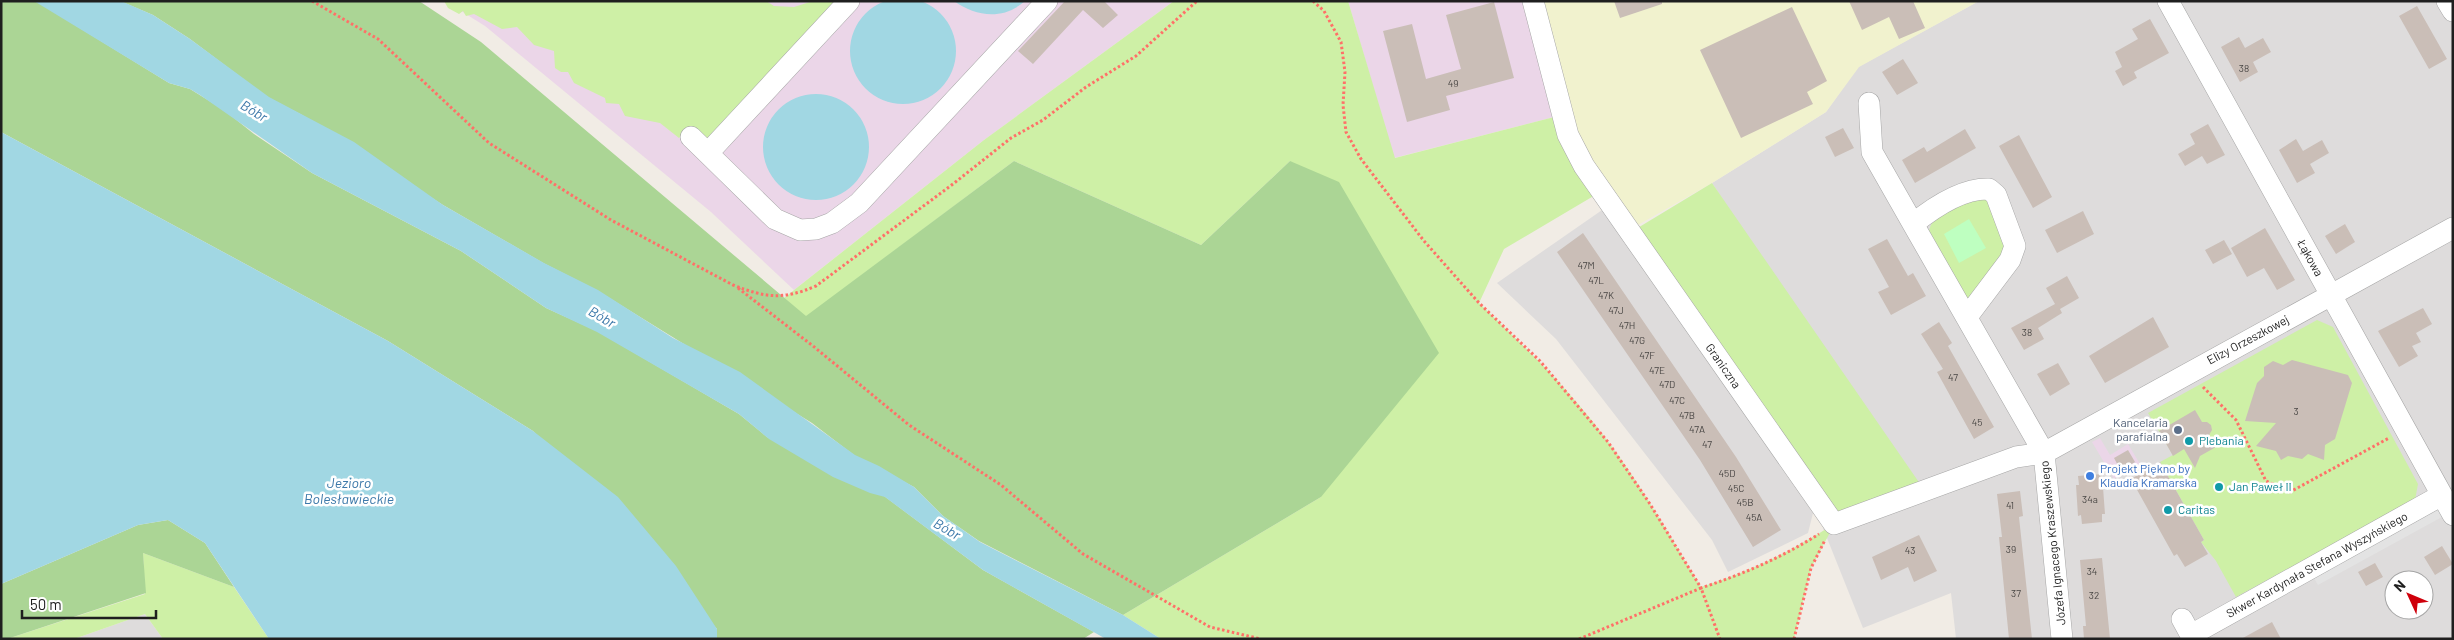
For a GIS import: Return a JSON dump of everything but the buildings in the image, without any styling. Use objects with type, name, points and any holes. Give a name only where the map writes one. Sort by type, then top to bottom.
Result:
[{"type":"street","points":[[708,153],[849,1]]},
{"type":"street","points":[[691,136],[775,219],[800,230],[816,229],[832,223],[859,203],[1047,1]]},
{"type":"street","name":"Graniczna","points":[[1532,1],[1568,135],[1584,166],[1834,524]]},
{"type":"street","name":"Łąkowa","points":[[2168,1],[2453,515]]},
{"type":"street","points":[[2447,1],[2453,11]]},
{"type":"street","name":"Józefa Ignacego Kraszewskiego","points":[[1869,103],[1872,152],[2044,453],[2062,639]]},
{"type":"street","points":[[1914,224],[1931,210],[1975,188],[1990,189],[1996,195],[2015,246],[2010,260],[1967,317]]},
{"type":"street","name":"Elizy Orzeszkowej","points":[[2044,453],[2331,297],[2453,228]]},
{"type":"street","points":[[1834,524],[2016,458],[2044,453]]},
{"type":"street","name":"Skwer Kardynała Stefana Wyszyńskiego","points":[[2189,631],[2442,495]]},
{"type":"path","points":[[312,1],[378,39],[489,143],[503,152],[611,220],[752,293],[779,297],[795,295],[816,286],[953,184],[1011,138],[1043,120],[1086,87],[1108,76],[1136,56],[1197,1]]},
{"type":"path","points":[[1313,1],[1324,11],[1341,42],[1345,72],[1343,105],[1346,132],[1361,158],[1424,241],[1479,302],[1540,362],[1608,442],[1650,504],[1701,588],[1720,639]]},
{"type":"path","points":[[733,284],[813,346],[909,425],[1001,485],[1083,554],[1210,627],[1261,639]]},
{"type":"path","points":[[2198,381],[2236,420],[2266,481],[2290,492],[2392,436]]},
{"type":"path","points":[[1579,639],[1701,588],[1740,575],[1792,551],[1834,524]]},
{"type":"path","points":[[1794,639],[1811,568],[1834,524]]},
{"type":"shaded area","points":[[445,1],[1174,1],[984,140],[794,290],[711,212],[485,26]]},
{"type":"shaded area","points":[[1348,1],[1533,1],[1562,115],[1394,158]]},
{"type":"shaded area","points":[[1979,1],[2453,1],[2453,639],[1956,639],[1951,593],[1863,628],[1823,528],[1908,486],[1712,183],[1826,112],[1858,67]]},
{"type":"shaded area","points":[[1605,208],[1813,513],[1808,533],[1728,572],[1712,540],[1556,339],[1497,283]]},
{"type":"shaded area","points":[[2100,438],[2110,455],[2128,444],[2140,464],[2114,479],[2092,442]]},
{"type":"shaded area","points":[[2433,500],[2442,517],[2318,585],[2309,570]]},
{"type":"shaded area","points":[[145,614],[163,639],[74,639]]},
{"type":"green space","points":[[1,1],[36,1],[169,83],[190,89],[224,110],[254,134],[312,173],[461,251],[546,308],[597,331],[739,414],[767,437],[884,496],[983,570],[1094,632],[1083,639],[717,639],[717,629],[533,431],[388,341],[1,132]]},
{"type":"green space","points":[[120,1],[419,1],[481,42],[806,316],[1014,161],[1201,245],[1290,161],[1339,182],[1439,353],[1321,497],[1123,615],[979,541],[943,516],[914,487],[855,456],[812,423],[598,291],[545,264],[443,205],[302,115],[267,97],[190,39],[153,15]]},
{"type":"green space","points":[[444,1],[766,1],[774,6],[794,7],[813,1],[842,1],[720,133],[704,139],[688,129],[679,138],[660,123],[625,116],[619,104],[606,103],[605,98],[574,83],[568,72],[561,72],[555,68],[554,51],[534,45],[517,27],[502,29],[474,14],[466,16],[463,11],[459,14],[448,8]]},
{"type":"green space","points":[[1174,1],[1348,1],[1395,158],[1562,115],[1602,191],[1504,249],[1479,303],[1547,370],[1594,424],[1634,478],[1701,587],[1769,560],[1801,544],[1834,524],[1631,232],[1712,183],[1925,491],[1834,525],[1811,568],[1794,639],[1161,639],[1123,615],[1321,497],[1290,161],[1201,245],[1014,161],[806,317],[784,298],[984,140]]},
{"type":"green space","points":[[1533,1],[1979,1],[1859,67],[1826,112],[1712,183],[1638,225],[1584,166]]},
{"type":"green space","points":[[1973,197],[1986,198],[2007,247],[1974,297],[1966,299],[1929,233],[1934,220],[1939,215]]},
{"type":"green space","points":[[1969,219],[1986,248],[1959,263],[1944,234]]},
{"type":"green space","points":[[2317,320],[2333,327],[2418,484],[2415,500],[2236,597],[2216,561],[2201,542],[2204,540],[2160,462],[2173,455],[2148,413]]},
{"type":"green space","points":[[168,520],[205,543],[234,587],[143,553],[146,593],[7,639],[1,639],[1,584],[138,525]]},
{"type":"green space","points":[[143,553],[234,587],[269,639],[163,639],[145,614],[74,639],[7,639],[145,594]]},
{"type":"water","points":[[903,-2],[923,2],[941,13],[952,31],[956,51],[952,71],[941,89],[923,100],[903,104],[883,100],[865,89],[854,71],[850,51],[854,31],[865,13],[883,2]]},
{"type":"water","name":"Bóbr","points":[[34,1],[121,1],[153,15],[190,39],[269,97],[354,142],[443,205],[544,263],[598,290],[673,338],[740,372],[855,455],[879,466],[914,487],[943,516],[980,542],[1123,615],[1161,639],[1106,639],[983,570],[885,497],[870,493],[833,477],[769,439],[739,414],[597,332],[546,308],[461,251],[312,173],[200,95],[190,89],[169,83]]},
{"type":"water","points":[[954,1],[1025,1],[1008,11],[990,14],[971,10]]},
{"type":"water","points":[[816,94],[836,98],[854,109],[865,127],[869,147],[865,167],[854,185],[836,196],[816,200],[796,196],[778,185],[767,167],[763,147],[767,127],[778,109],[796,98]]},
{"type":"water","name":"Jezioro Bolesławieckie","points":[[1,132],[388,341],[533,431],[618,497],[676,566],[717,629],[717,639],[269,639],[205,543],[168,520],[138,525],[1,584]]},
{"type":"place","name":"Kancelaria parafialna","points":[[2178,430]]},
{"type":"place","name":"Plebania","points":[[2189,441]]},
{"type":"place","name":"Projekt Piękno by Klaudia Kramarska","points":[[2090,476]]},
{"type":"place","name":"Jan Paweł II","points":[[2219,487]]},
{"type":"place","name":"Caritas","points":[[2168,510]]}]
